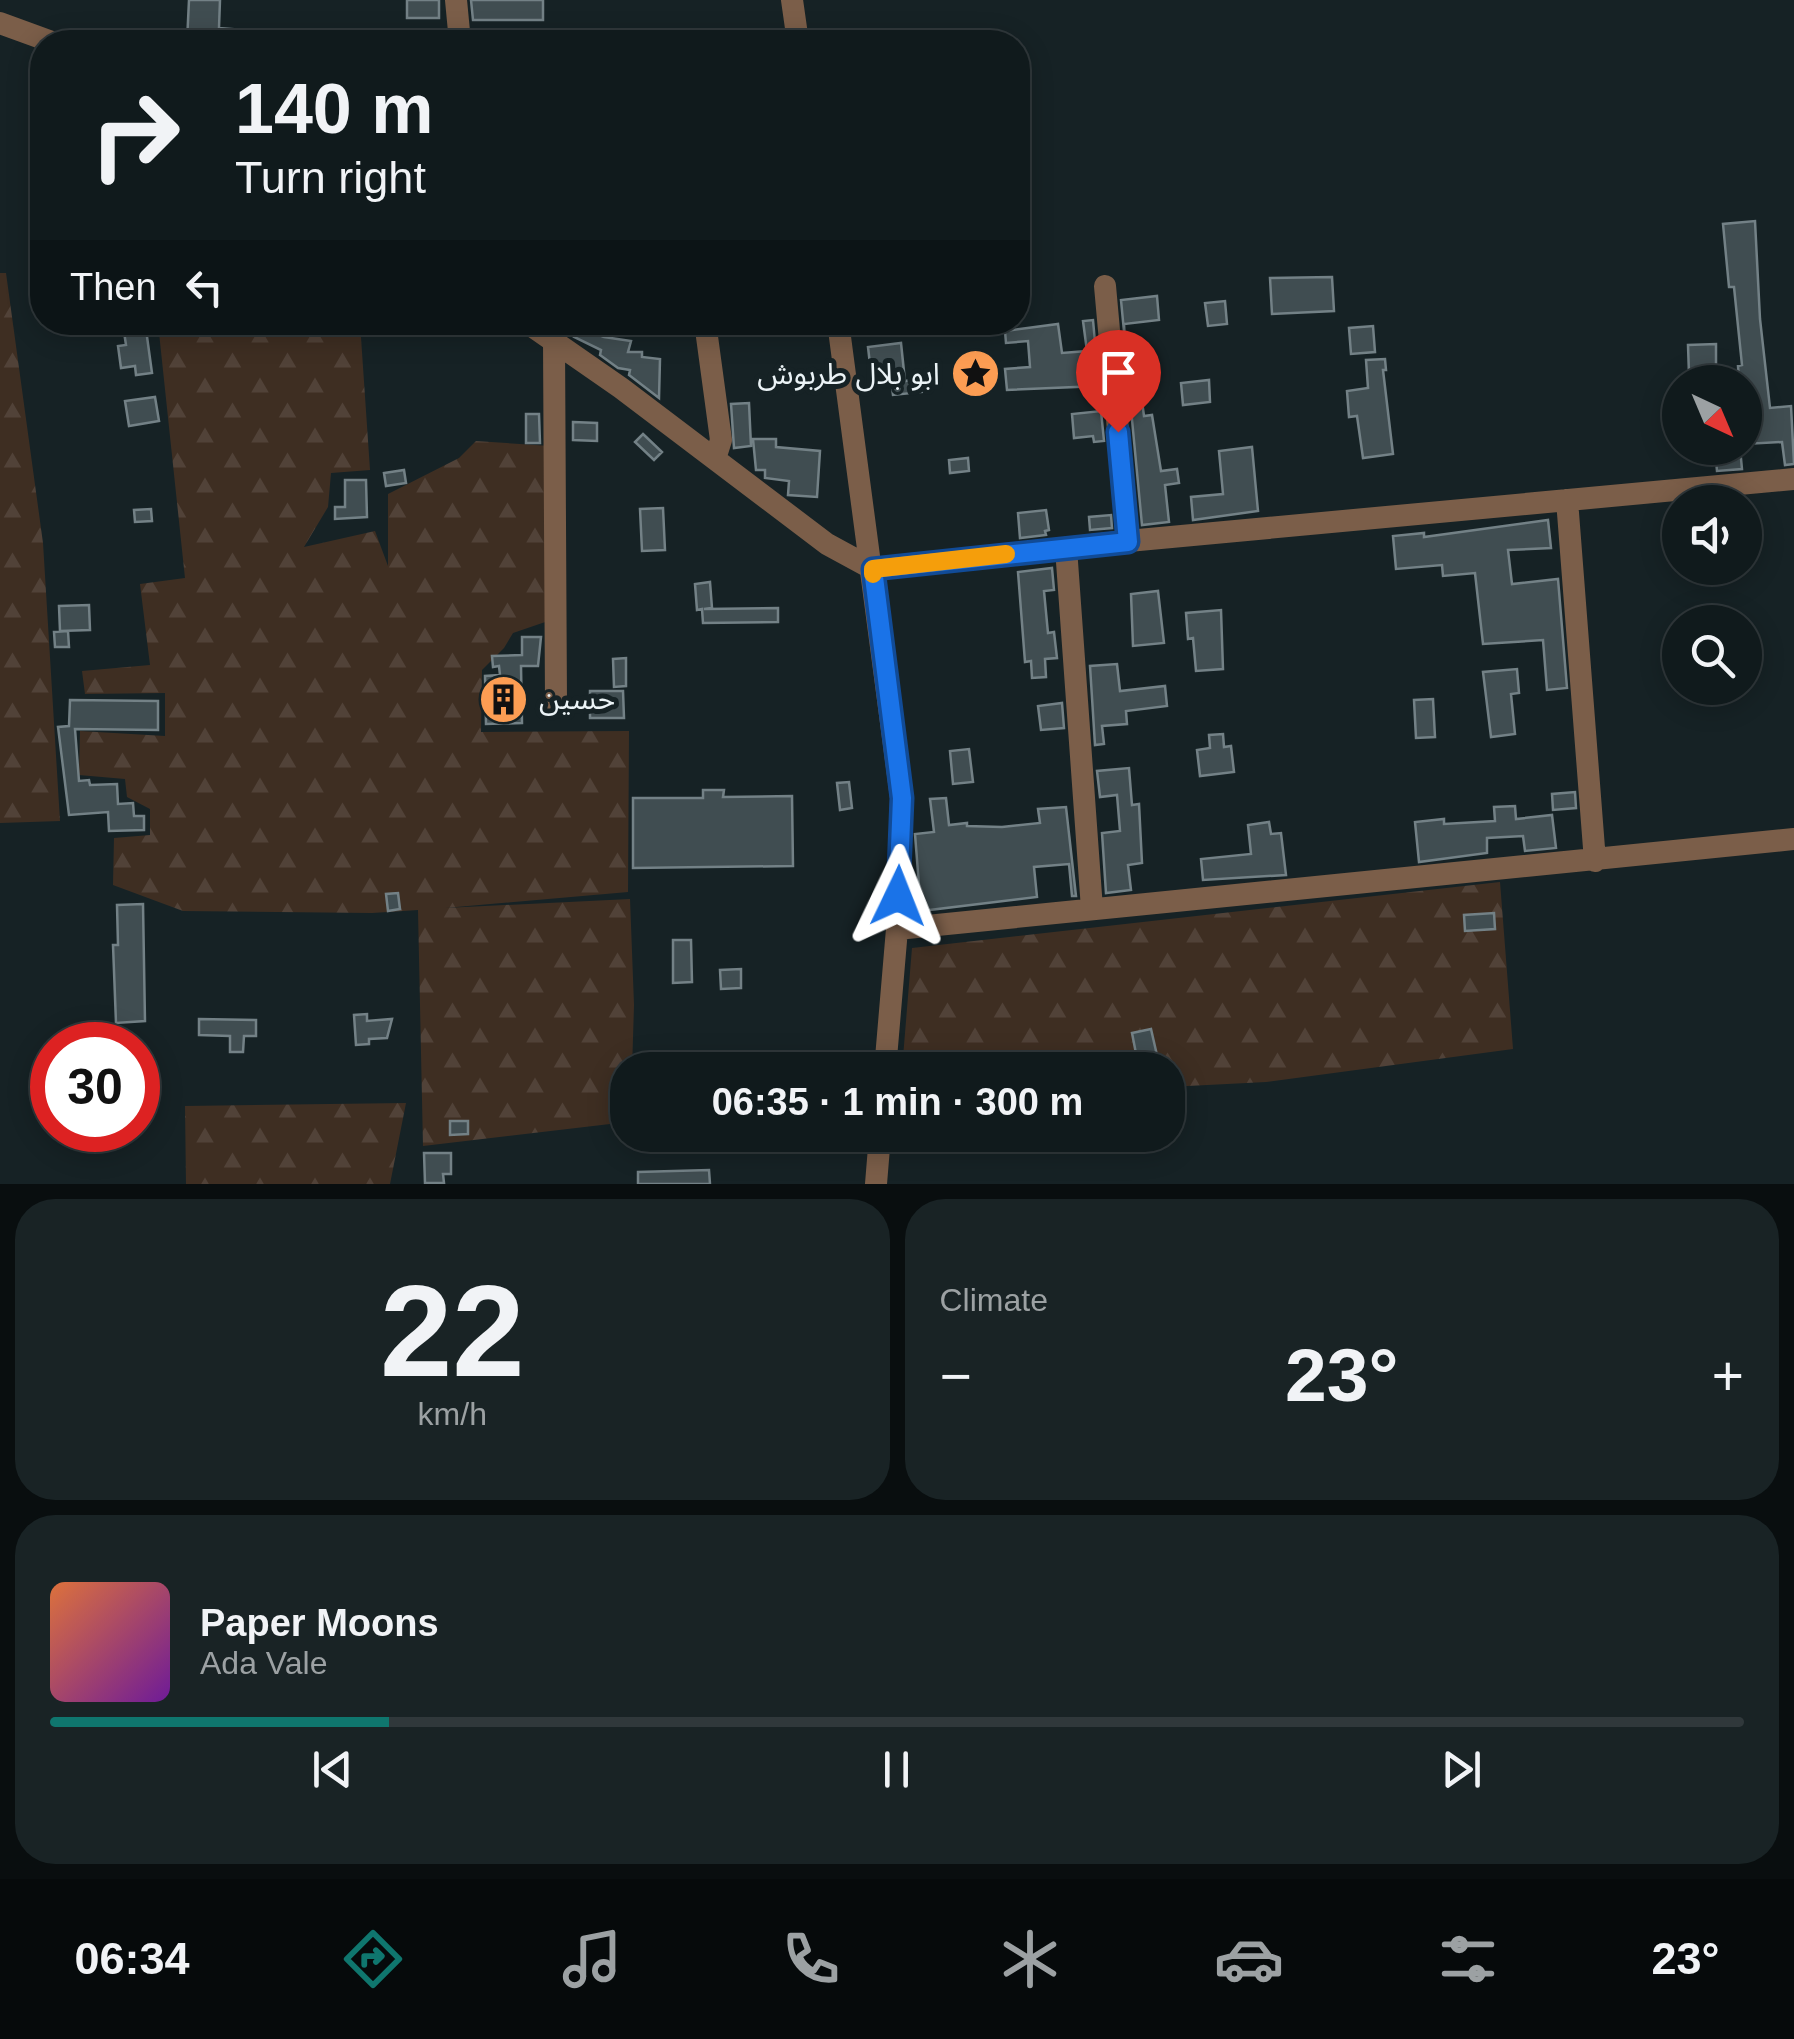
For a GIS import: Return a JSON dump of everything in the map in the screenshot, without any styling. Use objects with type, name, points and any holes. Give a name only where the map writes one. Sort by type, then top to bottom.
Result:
[{"type":"street","points":[[456,0],[459,30]]},
{"type":"street","points":[[792,0],[796,30]]},
{"type":"street","points":[[0,23],[30,34]]},
{"type":"street","points":[[1105,286],[1128,542]]},
{"type":"street","points":[[544,335],[827,544],[873,569],[1794,479]]},
{"type":"street","points":[[708,335],[721,440],[715,458]]},
{"type":"street","points":[[840,335],[902,798],[887,1052]]},
{"type":"street","points":[[554,342],[556,702]]},
{"type":"street","points":[[1567,500],[1594,861]]},
{"type":"street","points":[[1066,548],[1092,909]]},
{"type":"street","points":[[897,929],[1794,839]]},
{"type":"street","points":[[876,1184],[879,1152]]},
{"type":"green space","points":[[0,273],[6,273],[43,543],[60,821],[0,823]]},
{"type":"green space","points":[[159,335],[361,335],[370,470],[331,473],[328,507],[304,547],[375,531],[388,566],[388,494],[459,458],[476,441],[550,446],[551,620],[513,633],[482,670],[481,732],[629,731],[628,892],[445,908],[630,899],[633,1052],[610,1052],[610,1124],[423,1146],[418,910],[183,911],[113,885],[114,838],[150,835],[150,809],[127,797],[125,779],[79,775],[80,731],[165,736],[165,693],[85,694],[82,671],[150,665],[140,584],[185,578]]},
{"type":"green space","points":[[1500,882],[1513,1049],[1266,1082],[1185,1086],[1185,1052],[903,1052],[912,948]]},
{"type":"green space","points":[[406,1103],[390,1184],[186,1184],[185,1106]]},
{"type":"building","points":[[189,0],[220,0],[219,28],[244,30],[188,30]]},
{"type":"building","points":[[407,0],[439,0],[439,18],[407,18]]},
{"type":"building","points":[[471,0],[543,0],[543,20],[473,20]]},
{"type":"building","points":[[1755,221],[1770,408],[1791,406],[1794,464],[1785,465],[1782,442],[1762,443],[1762,365],[1742,365],[1723,224]]},
{"type":"building","points":[[1332,277],[1334,311],[1272,314],[1270,278]]},
{"type":"building","points":[[1157,296],[1159,320],[1124,324],[1125,342],[1121,300]]},
{"type":"building","points":[[1225,301],[1227,324],[1208,326],[1205,303]]},
{"type":"building","points":[[1093,320],[1099,386],[1007,390],[1005,369],[1030,367],[1028,341],[1006,343],[1005,335],[1030,335],[1030,328],[1058,324],[1062,353],[1087,351],[1083,321]]},
{"type":"building","points":[[1373,326],[1375,352],[1351,354],[1349,328]]},
{"type":"building","points":[[124,335],[147,335],[152,373],[136,375],[135,366],[121,368],[118,346],[126,345]]},
{"type":"building","points":[[599,335],[631,341],[628,352],[660,359],[659,398],[629,375],[630,370],[618,368],[600,355],[601,350],[574,337]]},
{"type":"building","points":[[901,343],[905,381],[921,379],[922,392],[893,395],[891,380],[872,382],[868,347]]},
{"type":"building","points":[[1716,344],[1716,365],[1689,365],[1688,345]]},
{"type":"building","points":[[1385,359],[1393,454],[1363,458],[1357,416],[1349,417],[1347,391],[1368,388],[1366,360]]},
{"type":"building","points":[[1209,380],[1210,402],[1183,405],[1181,383]]},
{"type":"building","points":[[1140,387],[1144,416],[1152,415],[1161,471],[1177,469],[1179,483],[1165,485],[1169,522],[1142,525],[1129,388]]},
{"type":"building","points":[[155,397],[159,421],[129,426],[125,401]]},
{"type":"building","points":[[749,403],[751,446],[734,448],[731,404]]},
{"type":"building","points":[[1101,411],[1104,441],[1094,442],[1093,436],[1074,438],[1072,414]]},
{"type":"building","points":[[526,414],[539,414],[540,443],[526,443]]},
{"type":"building","points":[[573,422],[597,423],[597,441],[573,440]]},
{"type":"building","points":[[643,434],[662,452],[654,460],[635,442]]},
{"type":"building","points":[[753,439],[776,439],[776,447],[820,451],[817,497],[788,495],[789,481],[765,478],[765,470],[756,470]]},
{"type":"building","points":[[1252,447],[1258,511],[1193,520],[1191,497],[1223,494],[1219,451]]},
{"type":"building","points":[[968,458],[969,471],[950,473],[949,460]]},
{"type":"building","points":[[1716,465],[1742,465],[1742,469],[1717,471]]},
{"type":"building","points":[[404,470],[406,483],[386,486],[384,473]]},
{"type":"building","points":[[345,480],[366,480],[367,517],[335,519],[335,507],[345,507]]},
{"type":"building","points":[[663,508],[665,550],[642,551],[640,509]]},
{"type":"building","points":[[151,509],[152,521],[135,522],[134,510]]},
{"type":"building","points":[[1046,510],[1046,535],[1020,538],[1018,513]]},
{"type":"building","points":[[1111,515],[1112,528],[1090,530],[1089,517]]},
{"type":"building","points":[[1548,520],[1551,548],[1508,550],[1512,584],[1558,579],[1567,688],[1547,690],[1543,640],[1483,644],[1475,573],[1443,576],[1442,565],[1396,569],[1393,536],[1424,533],[1424,537]]},
{"type":"building","points":[[1052,568],[1054,590],[1044,591],[1048,633],[1054,632],[1057,658],[1045,659],[1046,677],[1032,678],[1031,661],[1025,662],[1018,572]]},
{"type":"building","points":[[710,582],[712,608],[704,609],[778,608],[778,622],[703,623],[702,609],[697,610],[695,584]]},
{"type":"building","points":[[1158,591],[1164,643],[1133,646],[1131,594]]},
{"type":"building","points":[[89,605],[90,630],[60,631],[59,606]]},
{"type":"building","points":[[1221,610],[1223,669],[1196,671],[1186,613]]},
{"type":"building","points":[[68,631],[69,647],[55,647],[54,632]]},
{"type":"building","name":"حسين","points":[[522,637],[541,637],[538,666],[521,666],[522,723],[486,724],[485,676],[500,675],[499,666],[493,667],[492,656],[522,655]]},
{"type":"building","points":[[626,658],[626,686],[614,687],[613,659]]},
{"type":"building","points":[[1117,664],[1120,691],[1165,686],[1167,706],[1126,711],[1127,724],[1102,726],[1104,744],[1095,745],[1090,666]]},
{"type":"building","points":[[1517,669],[1519,693],[1511,694],[1515,734],[1491,737],[1483,672]]},
{"type":"building","points":[[590,691],[623,691],[624,718],[590,718]]},
{"type":"building","points":[[1433,699],[1435,737],[1416,738],[1414,700]]},
{"type":"building","points":[[70,700],[158,701],[158,730],[75,729],[79,781],[89,780],[90,785],[117,784],[118,804],[133,803],[134,816],[144,816],[144,830],[109,831],[108,812],[69,815],[58,727],[69,726]]},
{"type":"building","points":[[1062,703],[1064,728],[1041,730],[1038,706]]},
{"type":"building","points":[[1223,734],[1224,747],[1231,746],[1234,772],[1200,776],[1197,750],[1210,748],[1209,735]]},
{"type":"building","points":[[969,749],[973,782],[953,784],[950,751]]},
{"type":"building","points":[[1129,768],[1132,805],[1139,804],[1142,863],[1128,865],[1131,890],[1106,893],[1102,833],[1120,831],[1117,795],[1100,797],[1097,771]]},
{"type":"building","points":[[849,782],[852,808],[840,810],[837,783]]},
{"type":"building","points":[[703,790],[724,790],[723,797],[792,796],[793,866],[633,868],[633,798],[703,798]]},
{"type":"building","points":[[1575,792],[1576,808],[1553,810],[1552,794]]},
{"type":"building","points":[[946,798],[949,825],[1002,827],[1040,823],[1038,809],[1066,807],[1076,896],[1072,896],[1069,864],[1034,867],[1037,897],[921,911],[915,834],[934,832],[930,799]]},
{"type":"building","points":[[1515,806],[1516,819],[1552,815],[1556,848],[1525,851],[1523,836],[1487,838],[1487,853],[1419,862],[1415,822],[1495,821],[1494,807]]},
{"type":"building","points":[[1269,822],[1271,834],[1281,833],[1286,875],[1203,880],[1201,859],[1251,854],[1248,825]]},
{"type":"building","points":[[398,893],[400,909],[388,911],[386,894]]},
{"type":"building","points":[[143,904],[145,1021],[116,1022],[113,945],[118,945],[117,905]]},
{"type":"building","points":[[1494,913],[1495,929],[1465,931],[1464,915]]},
{"type":"building","points":[[673,940],[691,940],[692,982],[673,983]]},
{"type":"building","points":[[741,969],[741,988],[721,989],[720,970]]},
{"type":"building","points":[[367,1014],[367,1021],[392,1019],[387,1038],[356,1045],[354,1015]]},
{"type":"building","points":[[199,1019],[256,1020],[256,1036],[244,1036],[243,1052],[230,1052],[230,1036],[199,1035]]},
{"type":"building","points":[[1151,1029],[1156,1052],[1136,1052],[1132,1033]]},
{"type":"building","points":[[450,1121],[468,1121],[468,1134],[450,1135]]},
{"type":"building","points":[[424,1153],[451,1153],[451,1174],[443,1174],[444,1183],[425,1183]]},
{"type":"building","points":[[709,1170],[710,1184],[638,1184],[638,1172]]},
{"type":"slow traffic","points":[[873,574],[873,569],[1006,554]]},
{"type":"place","name":"ابو بلال طربوش","points":[[975,374]]},
{"type":"place","name":"حسين","points":[[504,699]]},
{"type":"route","points":[[898,896],[902,798],[873,569],[1128,542],[1118,432]]}]
